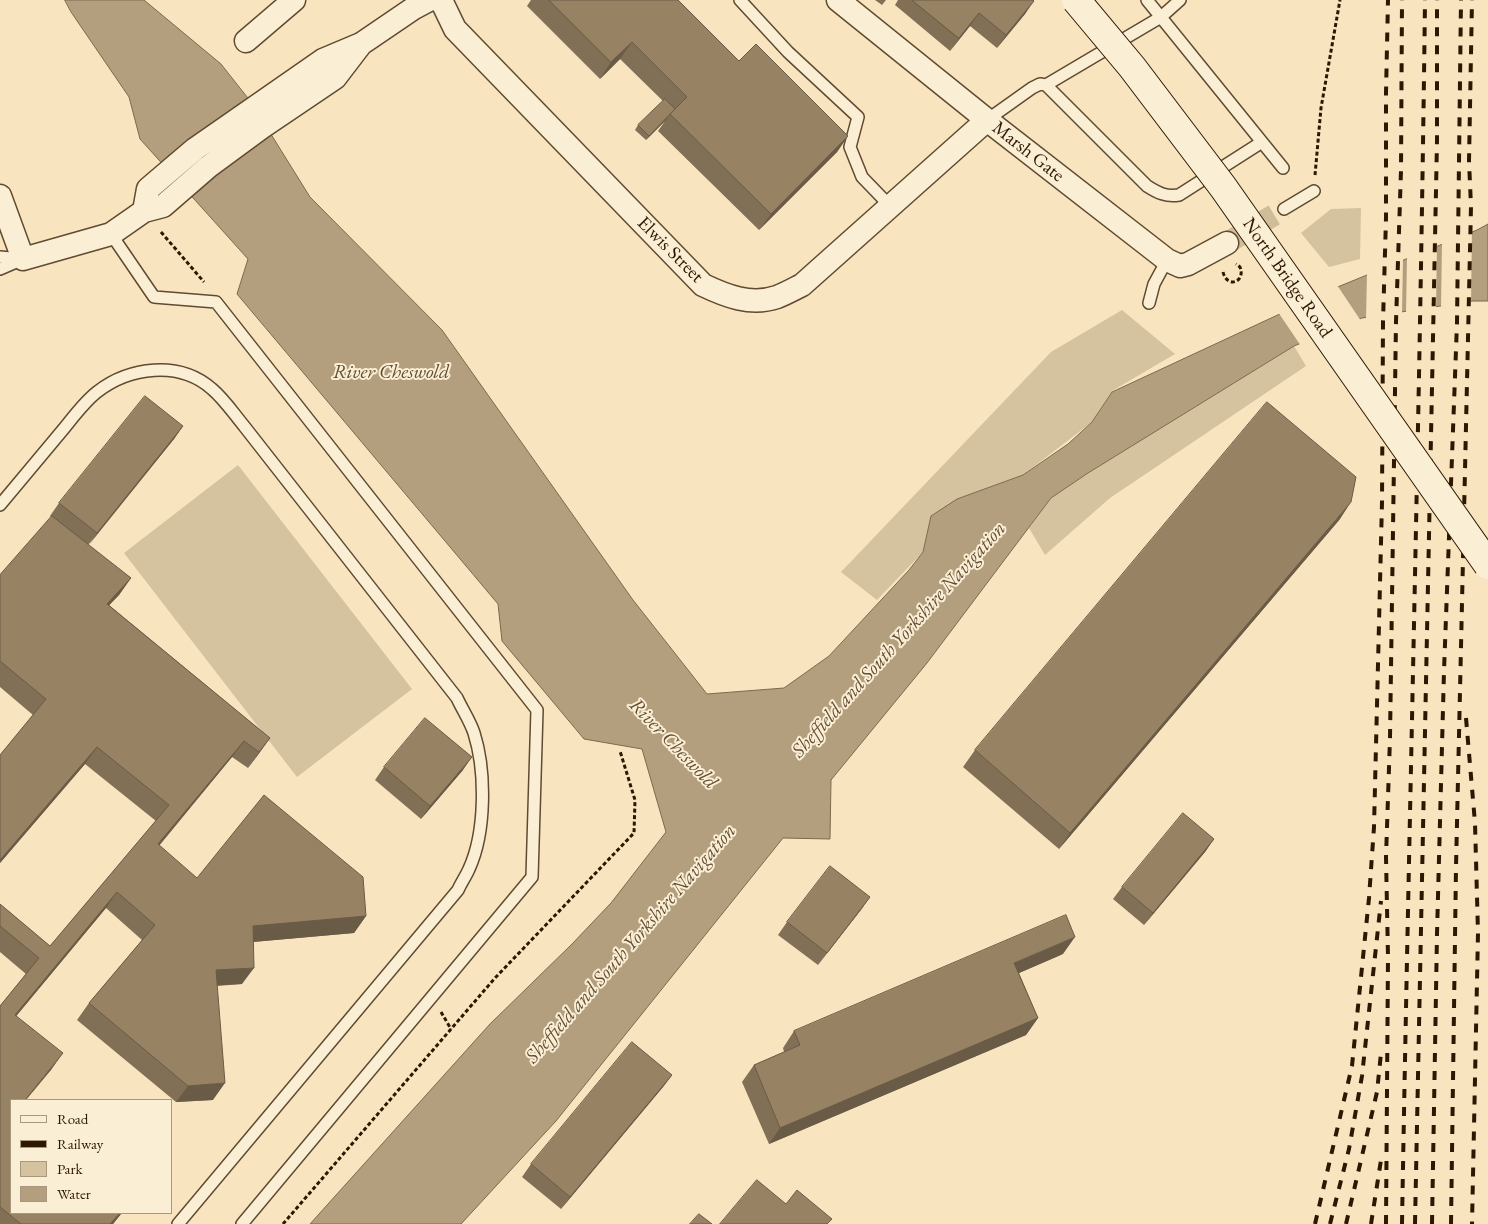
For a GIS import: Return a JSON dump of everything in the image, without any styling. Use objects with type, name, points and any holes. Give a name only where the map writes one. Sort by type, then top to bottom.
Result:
[{"type":"street","points":[[246,41],[294,0]]},
{"type":"street","points":[[0,196],[23,259],[111,234],[154,208],[261,128],[361,44],[428,0]]},
{"type":"street","name":"Elwis Street","points":[[441,0],[455,29],[703,285],[724,295],[751,301],[776,298],[802,285],[987,120]]},
{"type":"street","name":"Marsh Gate","points":[[838,0],[987,120],[1167,260]]},
{"type":"street","name":"North Bridge Road","points":[[1076,0],[1132,67],[1224,187],[1488,565]]},
{"type":"street","points":[[154,208],[148,189],[195,149],[329,69]]},
{"type":"street","points":[[1167,260],[1180,266],[1231,253]]},
{"type":"lane","points":[[740,0],[788,52],[858,117],[850,147],[862,177],[890,206]]},
{"type":"lane","points":[[1147,0],[1283,168]]},
{"type":"lane","points":[[1046,85],[1161,18],[1180,0]]},
{"type":"lane","points":[[987,120],[1032,88],[1040,84],[1046,85],[1147,186],[1157,193],[1170,196],[1180,195],[1262,142]]},
{"type":"lane","points":[[1284,209],[1314,191]]},
{"type":"lane","points":[[111,234],[154,297],[216,302],[537,710],[532,877],[242,1224]]},
{"type":"lane","points":[[0,257],[23,259]]},
{"type":"lane","points":[[0,270],[23,259]]},
{"type":"lane","points":[[1148,303],[1154,284],[1167,260]]},
{"type":"lane","points":[[0,505],[74,416],[96,393],[116,379],[140,371],[160,370],[178,372],[199,379],[213,389],[244,426],[450,690],[474,732],[482,767],[482,808],[478,841],[469,869],[458,890],[178,1224]]},
{"type":"path","points":[[1314,191],[1322,108],[1340,0]]},
{"type":"path","points":[[154,208],[212,292],[216,302]]},
{"type":"path","points":[[1225,266],[1223,273],[1225,279],[1234,282],[1240,279],[1242,273],[1240,266],[1231,253]]},
{"type":"path","points":[[283,1224],[495,978],[634,833],[635,800],[620,751]]},
{"type":"green space","points":[[1361,208],[1360,259],[1329,267],[1301,233],[1331,209]]},
{"type":"green space","points":[[1122,310],[1175,354],[1112,391],[1092,422],[1023,475],[957,499],[931,516],[923,552],[877,600],[841,572],[1051,352]]},
{"type":"green space","points":[[1294,346],[1306,366],[1110,498],[1045,555],[1029,528],[1051,498],[1088,473]]},
{"type":"green space","points":[[238,465],[412,689],[297,777],[124,553]]},
{"type":"water","points":[[65,0],[144,0],[221,64],[251,102],[310,197],[442,330],[633,600],[707,694],[784,688],[829,656],[909,570],[923,552],[931,516],[957,499],[1023,475],[1068,444],[1092,422],[1112,392],[1340,286],[1488,224],[1488,301],[1473,301],[1362,318],[1294,346],[1088,473],[1051,498],[927,663],[831,780],[830,839],[783,838],[556,1121],[461,1224],[310,1224],[490,1024],[611,903],[666,832],[642,749],[584,739],[502,641],[498,604],[237,294],[248,259],[140,139],[129,97],[71,12]]},
{"type":"pier","points":[[1472,229],[1471,303],[1441,308],[1442,242]]},
{"type":"pier","points":[[1437,244],[1436,309],[1406,314],[1407,256]]},
{"type":"pier","points":[[1403,258],[1402,314],[1366,320],[1367,273]]},
{"type":"pier","points":[[1337,285],[1361,321],[1301,346],[1278,312]]},
{"type":"building","points":[[549,0],[678,0],[739,61],[756,44],[848,136],[771,214],[670,114],[687,97],[632,42],[611,62]]},
{"type":"building","points":[[912,0],[1034,1],[1006,35],[979,13],[959,38]]},
{"type":"building","points":[[665,99],[675,109],[649,136],[638,125]]},
{"type":"building","points":[[145,396],[183,426],[97,533],[59,503]]},
{"type":"building","points":[[1267,402],[1356,477],[1351,502],[1070,833],[975,750]]},
{"type":"building","points":[[52,516],[131,578],[107,604],[270,738],[259,752],[244,741],[158,844],[197,878],[264,795],[363,877],[366,916],[253,926],[254,968],[216,970],[225,1083],[188,1086],[89,1003],[155,925],[117,892],[15,1015],[63,1053],[26,1099],[10,1099],[10,1214],[119,1214],[110,1224],[21,1224],[0,1207],[0,1006],[39,958],[0,926],[0,904],[50,946],[169,805],[97,747],[0,860],[0,755],[46,699],[0,661],[0,575]]},
{"type":"building","points":[[425,718],[472,757],[430,806],[384,767]]},
{"type":"building","points":[[1183,813],[1214,839],[1153,913],[1122,887]]},
{"type":"building","points":[[830,866],[870,897],[827,953],[787,922]]},
{"type":"building","points":[[1066,915],[1075,937],[1014,963],[1038,1018],[780,1128],[754,1065],[800,1045],[794,1031]]},
{"type":"building","points":[[632,1042],[672,1075],[570,1197],[531,1164]]},
{"type":"building","points":[[757,1180],[786,1204],[797,1190],[832,1219],[827,1224],[720,1224]]},
{"type":"building","points":[[699,1214],[712,1224],[690,1224]]},
{"type":"tunnel","points":[[1227,243],[1284,209]]},
{"type":"railway","points":[[1315,1224],[1352,1066],[1369,898],[1374,827],[1382,502],[1388,0]]},
{"type":"railway","points":[[1386,1224],[1388,957],[1386,857],[1390,738],[1396,322],[1401,170],[1402,0]]},
{"type":"railway","points":[[1402,1224],[1425,0]]},
{"type":"railway","points":[[1415,1224],[1437,141],[1437,0]]},
{"type":"railway","points":[[1432,1224],[1444,671],[1457,323],[1461,0]]},
{"type":"railway","points":[[1451,1224],[1456,867],[1471,206],[1469,161],[1472,0]]},
{"type":"railway","points":[[1466,718],[1475,823],[1478,933],[1472,1224]]},
{"type":"railway","points":[[1330,1224],[1349,1149],[1362,1076],[1381,901]]},
{"type":"railway","points":[[1346,1224],[1377,1092],[1381,1053]]},
{"type":"railway","points":[[1371,1224],[1381,1160]]},
{"type":"water label","name":"River Cheswold","points":[[391,373]]},
{"type":"water label","name":"Sheffield and South Yorkshire Navigation","points":[[899,640]]},
{"type":"water label","name":"River Cheswold","points":[[673,744]]},
{"type":"water label","name":"Sheffield and South Yorkshire Navigation","points":[[631,944]]}]
